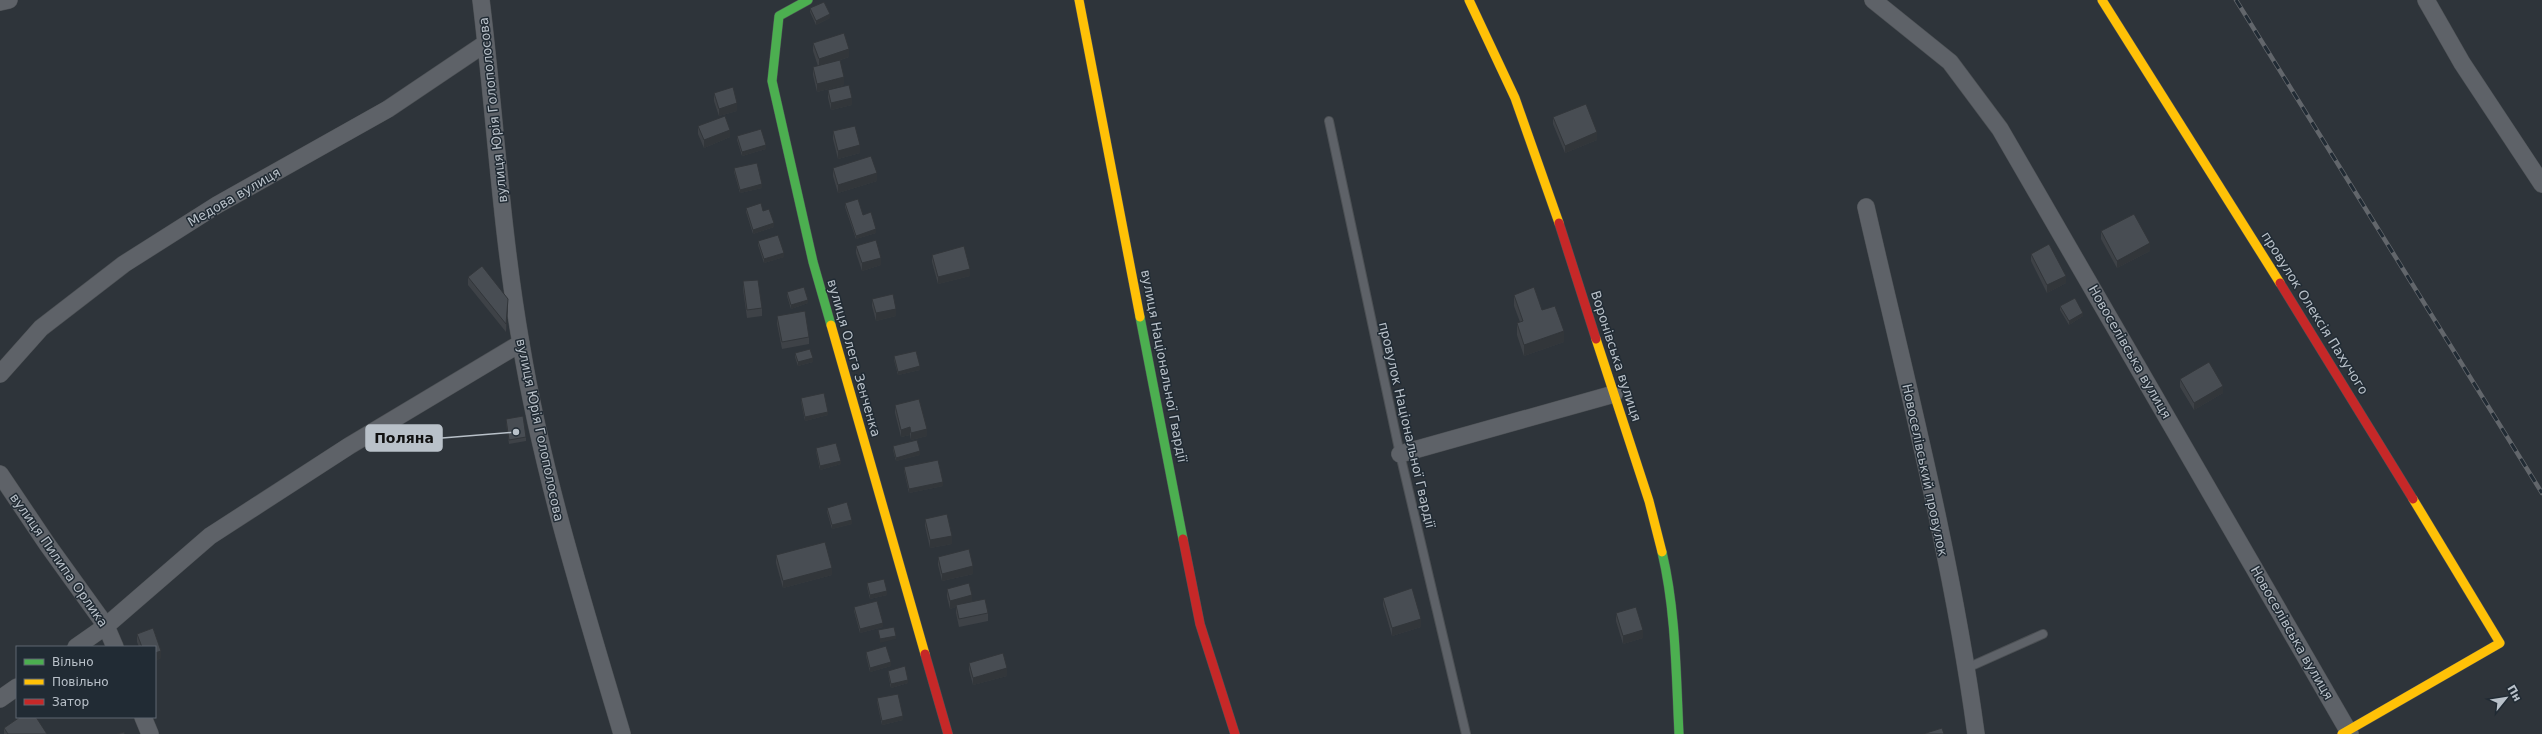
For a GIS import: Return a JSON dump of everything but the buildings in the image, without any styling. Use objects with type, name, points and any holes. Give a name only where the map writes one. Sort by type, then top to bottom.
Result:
[{"type":"street","points":[[0,2],[9,0]]},
{"type":"street","name":"вулиця Юрія Голополосова","points":[[481,0],[493,124],[520,343],[540,442],[563,538],[622,734]]},
{"type":"street","name":"вулиця Олега Зенченка","points":[[808,0],[779,16],[772,81],[813,262],[948,734]]},
{"type":"street","name":"вулиця Національної Гвардії","points":[[1079,0],[1200,624],[1235,734]]},
{"type":"street","name":"Воронівська вулиця","points":[[1470,0],[1515,98],[1536,155],[1649,502],[1666,569],[1675,645],[1680,734]]},
{"type":"street","name":"Новоселівська вулиця","points":[[1873,0],[1950,62],[2000,129],[2347,733]]},
{"type":"street","name":"провулок Олексія Пахучого","points":[[2102,0],[2311,331],[2500,643],[2347,733]]},
{"type":"street","points":[[2426,0],[2462,63],[2542,184]]},
{"type":"street","name":"Медова вулиця","points":[[0,374],[41,328],[124,264],[217,205],[388,109],[486,43]]},
{"type":"street","name":"Новоселівський провулок","points":[[1866,207],[1928,480],[1967,668],[1976,734]]},
{"type":"street","points":[[77,646],[106,626],[210,536],[349,446],[520,343]]},
{"type":"street","points":[[1400,454],[1614,394]]},
{"type":"street","name":"вулиця Пилипа Орлика","points":[[0,474],[47,544],[106,626],[115,646]]},
{"type":"street","points":[[0,699],[16,688]]},
{"type":"street","points":[[144,718],[150,734]]},
{"type":"lane","name":"провулок Національної Гвардії","points":[[1329,120],[1400,454],[1466,734]]},
{"type":"lane","points":[[1967,668],[2043,634]]},
{"type":"railway","points":[[2236,0],[2542,493]]},
{"type":"traffic: fast","points":[[808,0],[779,16],[772,81],[813,262],[831,325]]},
{"type":"traffic: fast","points":[[1140,317],[1183,539]]},
{"type":"traffic: fast","points":[[1662,552],[1667,574],[1673,620],[1679,734]]},
{"type":"traffic: slow","points":[[1079,0],[1140,317]]},
{"type":"traffic: slow","points":[[1469,0],[1515,98],[1559,223]]},
{"type":"traffic: slow","points":[[2102,0],[2280,283]]},
{"type":"traffic: slow","points":[[831,325],[925,654]]},
{"type":"traffic: slow","points":[[1596,339],[1649,501],[1662,552]]},
{"type":"traffic: slow","points":[[2342,734],[2500,643],[2413,499]]},
{"type":"traffic: jam","points":[[1559,223],[1596,339]]},
{"type":"traffic: jam","points":[[2280,283],[2413,499]]},
{"type":"traffic: jam","points":[[1183,539],[1200,624],[1235,734]]},
{"type":"traffic: jam","points":[[925,654],[948,734]]},
{"type":"place","name":"Поляна","points":[[516,432]]}]
